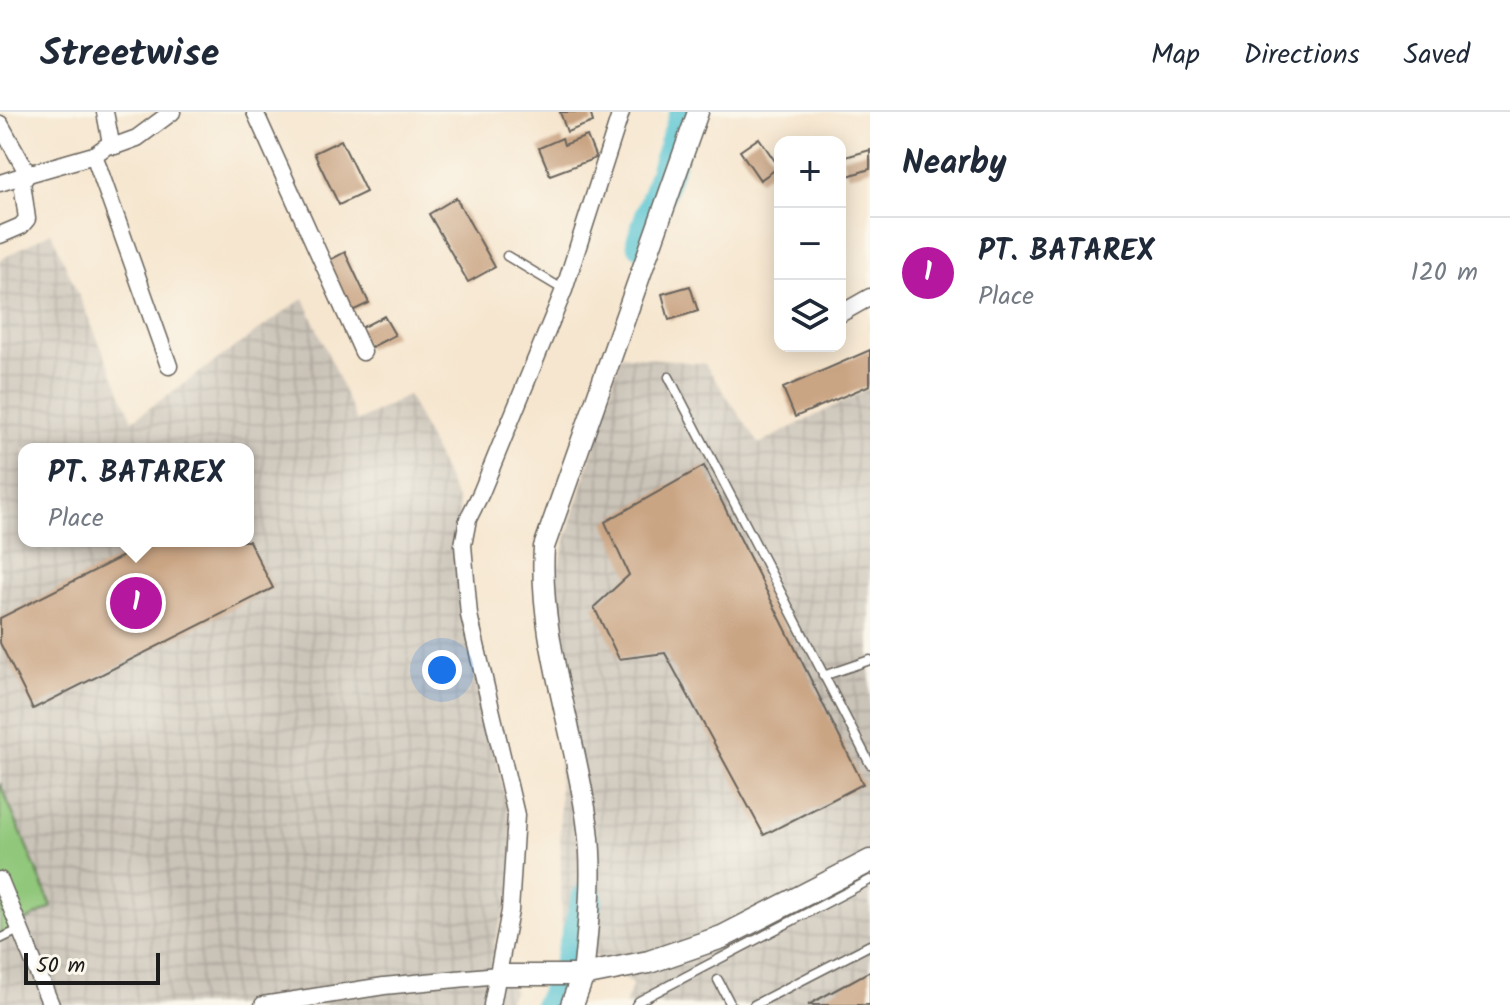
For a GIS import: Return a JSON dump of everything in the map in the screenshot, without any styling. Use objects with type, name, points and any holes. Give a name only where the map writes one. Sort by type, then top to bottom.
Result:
[{"type":"main road","points":[[572,1005],[575,975],[649,962],[722,937],[870,861]]},
{"type":"street","points":[[105,112],[111,143],[115,146],[137,138],[172,112]]},
{"type":"street","points":[[255,112],[363,352]]},
{"type":"street","points":[[492,1005],[510,911],[516,815],[469,615],[463,545],[468,519],[564,290],[621,112]]},
{"type":"street","points":[[263,1005],[384,986],[498,975],[575,975],[590,915],[588,830],[547,622],[542,576],[544,547],[698,112]]},
{"type":"street","points":[[0,124],[28,174]]},
{"type":"street","points":[[0,183],[94,155],[111,143]]},
{"type":"street","points":[[94,155],[169,366]]},
{"type":"street","points":[[0,235],[21,226],[27,219],[22,182],[28,174]]},
{"type":"street","points":[[846,311],[870,297]]},
{"type":"street","points":[[0,880],[51,1005]]},
{"type":"lane","points":[[507,256],[564,290]]},
{"type":"lane","points":[[669,377],[870,764]]},
{"type":"lane","points":[[823,676],[870,660]]},
{"type":"lane","points":[[636,1005],[870,880]]},
{"type":"lane","points":[[0,939],[19,930]]},
{"type":"lane","points":[[754,1005],[870,945]]},
{"type":"lane","points":[[718,980],[731,1005]]},
{"type":"shaded area","points":[[51,232],[133,420],[304,298],[357,422],[408,395],[458,502],[472,637],[519,866],[494,944],[514,991],[505,1005],[0,1005],[0,935],[51,906],[0,783],[0,260]]},
{"type":"shaded area","points":[[621,355],[705,364],[759,444],[870,388],[870,1005],[625,1005],[633,984],[562,934],[556,574]]},
{"type":"green space","points":[[0,783],[52,907],[0,935]]},
{"type":"building","points":[[560,112],[590,112],[593,122],[567,132]]},
{"type":"building","points":[[587,136],[596,158],[550,175],[539,148],[562,138],[564,145]]},
{"type":"building","points":[[759,138],[774,160],[774,170],[760,180],[740,151]]},
{"type":"building","points":[[341,140],[366,192],[339,205],[314,153]]},
{"type":"building","points":[[870,150],[870,169],[848,176],[846,157]]},
{"type":"building","points":[[456,198],[495,267],[468,282],[429,214]]},
{"type":"building","points":[[345,252],[369,303],[348,313],[324,263]]},
{"type":"building","points":[[690,286],[698,311],[669,320],[662,294]]},
{"type":"building","points":[[384,316],[395,335],[368,349],[357,330]]},
{"type":"building","points":[[870,350],[870,385],[795,417],[783,388]]},
{"type":"building","points":[[704,466],[863,784],[764,835],[665,653],[619,659],[594,607],[629,575],[605,522]]},
{"type":"building","points":[[141,547],[252,547],[273,588],[33,709],[0,643],[0,618]]},
{"type":"building","points":[[870,971],[870,1005],[808,1005]]},
{"type":"waterway","points":[[642,242],[686,112]]},
{"type":"waterway","points":[[550,1005],[567,972],[587,899]]},
{"type":"place","name":"PT. BATAREX","points":[[136,603]]}]
